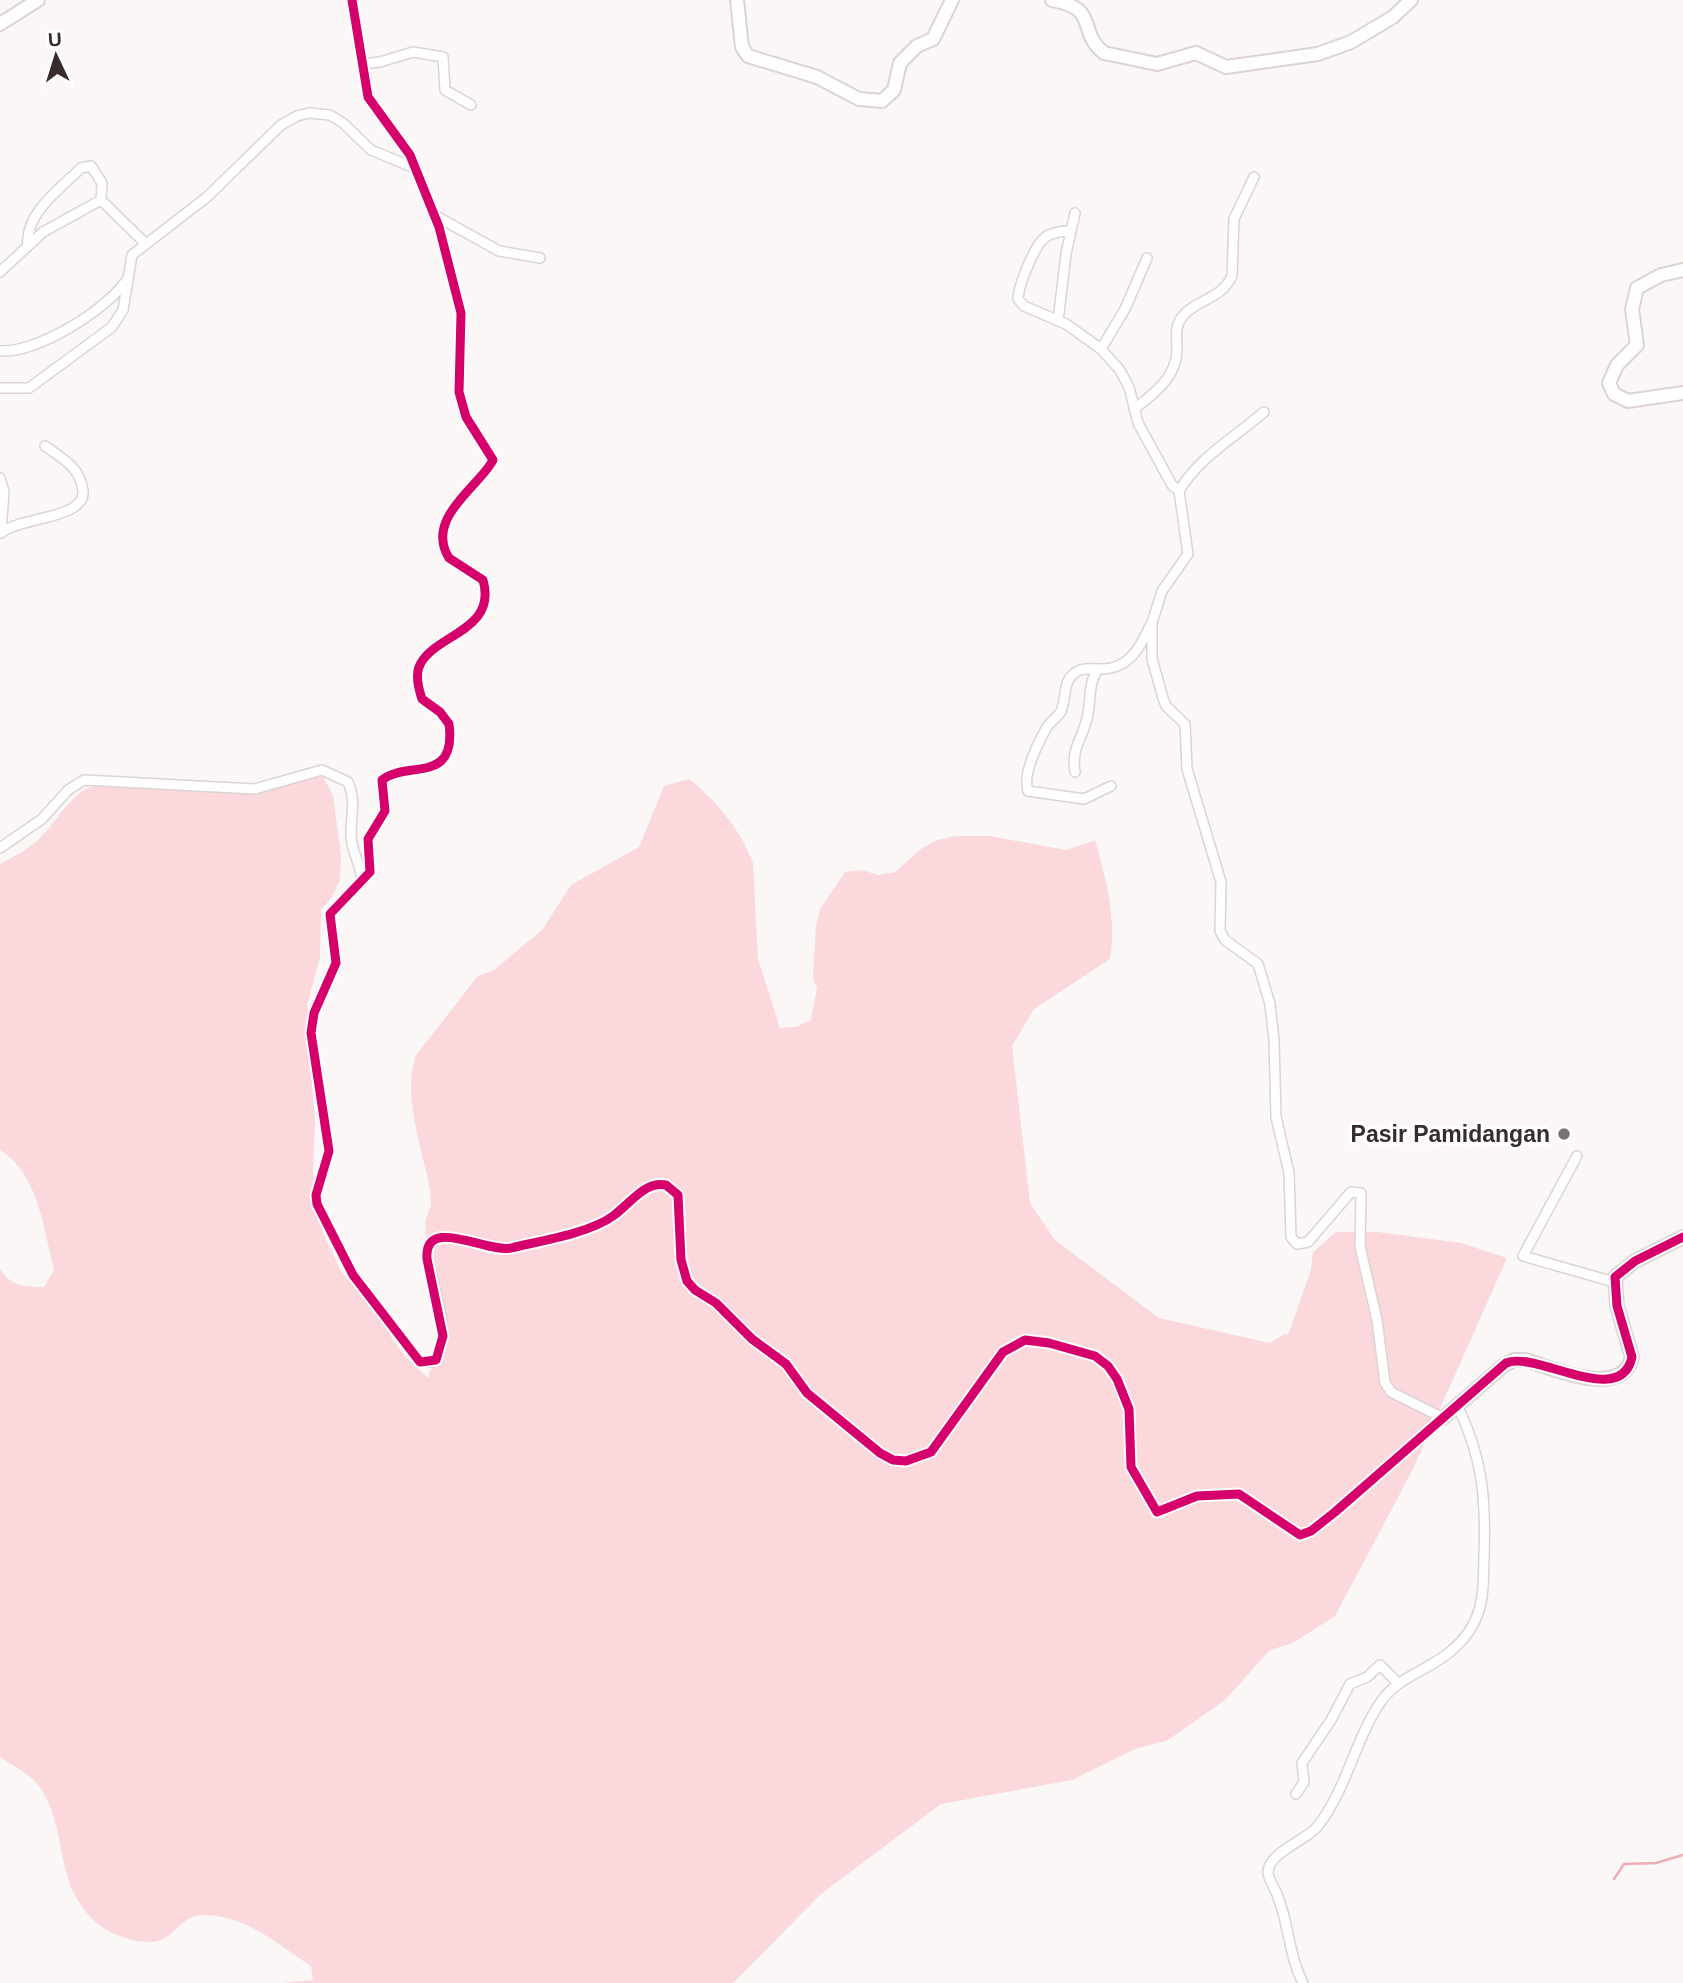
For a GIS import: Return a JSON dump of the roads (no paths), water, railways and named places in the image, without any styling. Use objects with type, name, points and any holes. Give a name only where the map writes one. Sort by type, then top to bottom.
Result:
[{"type":"street","points":[[0,24],[38,0]]},
{"type":"street","points":[[352,0],[362,64],[373,107],[402,143],[417,169],[436,216],[461,313],[459,393],[462,405],[493,460],[460,496],[450,514],[444,544],[449,558],[482,580],[486,597],[477,616],[469,625],[420,665],[418,679],[422,699],[440,712],[449,724],[447,749],[425,770],[388,776],[382,780],[385,811],[369,835],[371,866],[362,882],[344,896],[330,914],[336,962],[312,1022],[311,1041],[330,1154],[317,1202],[353,1275],[422,1363],[436,1360],[443,1336],[427,1259],[427,1250],[433,1240],[442,1236],[454,1237],[491,1249],[509,1249],[600,1223],[651,1184],[659,1184],[674,1189],[678,1195],[681,1260],[687,1281],[716,1303],[752,1339],[786,1364],[816,1401],[880,1453],[893,1460],[916,1459],[935,1449],[1003,1352],[1026,1340],[1082,1350],[1108,1366],[1129,1409],[1132,1467],[1158,1512],[1197,1496],[1239,1494],[1294,1533],[1305,1533],[1335,1512],[1503,1366],[1514,1360],[1526,1360],[1594,1380],[1613,1377],[1625,1371],[1632,1357],[1617,1306],[1614,1282],[1617,1274],[1628,1265],[1683,1237]]},
{"type":"street","points":[[737,0],[742,47],[748,56],[817,77],[859,99],[876,102],[887,98],[894,90],[897,68],[903,58],[933,38],[952,0]]},
{"type":"street","points":[[1052,0],[1072,4],[1081,10],[1104,53],[1157,64],[1196,53],[1222,66],[1237,67],[1286,60],[1335,48],[1393,17],[1411,0]]},
{"type":"street","points":[[362,64],[413,52],[443,57],[445,90],[471,104]]},
{"type":"street","points":[[0,388],[29,388],[112,327],[122,310],[132,255],[207,197],[281,125],[297,116],[309,113],[330,116],[343,122],[371,150],[417,169]]},
{"type":"street","points":[[28,246],[29,229],[41,209],[82,168],[91,166],[100,178],[101,200],[145,243]]},
{"type":"street","points":[[1134,409],[1153,394],[1173,370],[1177,348],[1176,327],[1180,320],[1195,307],[1216,296],[1228,284],[1232,276],[1234,219],[1254,177]]},
{"type":"street","points":[[0,272],[43,232],[101,200]]},
{"type":"street","points":[[1058,321],[1074,213]]},
{"type":"street","points":[[436,216],[499,251],[541,258]]},
{"type":"street","points":[[1070,230],[1051,234],[1041,241],[1018,293],[1024,306],[1058,321],[1101,349],[1119,369],[1129,387],[1144,434],[1179,491],[1188,554],[1162,590],[1152,623],[1133,656],[1123,664],[1081,670],[1068,681],[1061,713],[1046,728],[1026,772],[1027,788],[1045,795],[1079,799],[1111,786]]},
{"type":"street","points":[[1101,349],[1125,309],[1147,258]]},
{"type":"street","points":[[1683,270],[1661,275],[1637,288],[1632,309],[1637,345],[1617,365],[1609,383],[1614,394],[1628,401],[1683,393]]},
{"type":"street","points":[[0,351],[29,348],[79,321],[114,296],[126,281]]},
{"type":"street","points":[[1179,491],[1188,475],[1212,452],[1264,412]]},
{"type":"street","points":[[0,534],[9,526],[24,520],[68,512],[79,503],[83,491],[76,469],[46,446]]},
{"type":"street","points":[[0,478],[4,491],[0,534]]},
{"type":"street","points":[[1152,623],[1152,659],[1166,706],[1185,724],[1187,769],[1209,850],[1222,882],[1220,931],[1225,940],[1258,964],[1270,1004],[1275,1041],[1276,1117],[1288,1166],[1291,1237],[1297,1244],[1308,1242],[1351,1192],[1361,1193],[1360,1247],[1377,1320],[1385,1383],[1391,1392],[1443,1418]]},
{"type":"street","points":[[1075,772],[1073,753],[1087,722],[1089,688],[1098,669]]},
{"type":"street","points":[[0,848],[41,819],[68,790],[84,780],[255,789],[322,770],[348,782],[353,795],[351,841],[361,868],[362,882]]},
{"type":"street","points":[[1577,1156],[1523,1256],[1614,1282]]},
{"type":"street","points":[[1303,1983],[1288,1940],[1283,1909],[1268,1874],[1270,1863],[1317,1827],[1338,1794],[1372,1716],[1398,1683],[1450,1651],[1471,1630],[1484,1598],[1487,1528],[1484,1484],[1471,1433],[1458,1407]]},
{"type":"street","points":[[1296,1794],[1304,1782],[1302,1763],[1331,1720],[1350,1684],[1367,1677],[1380,1665],[1398,1683]]},
{"type":"waterway","points":[[1614,1879],[1624,1864],[1656,1863],[1683,1855]]},
{"type":"place","name":"Pasir Pamidangan","points":[[1564,1134]]}]
